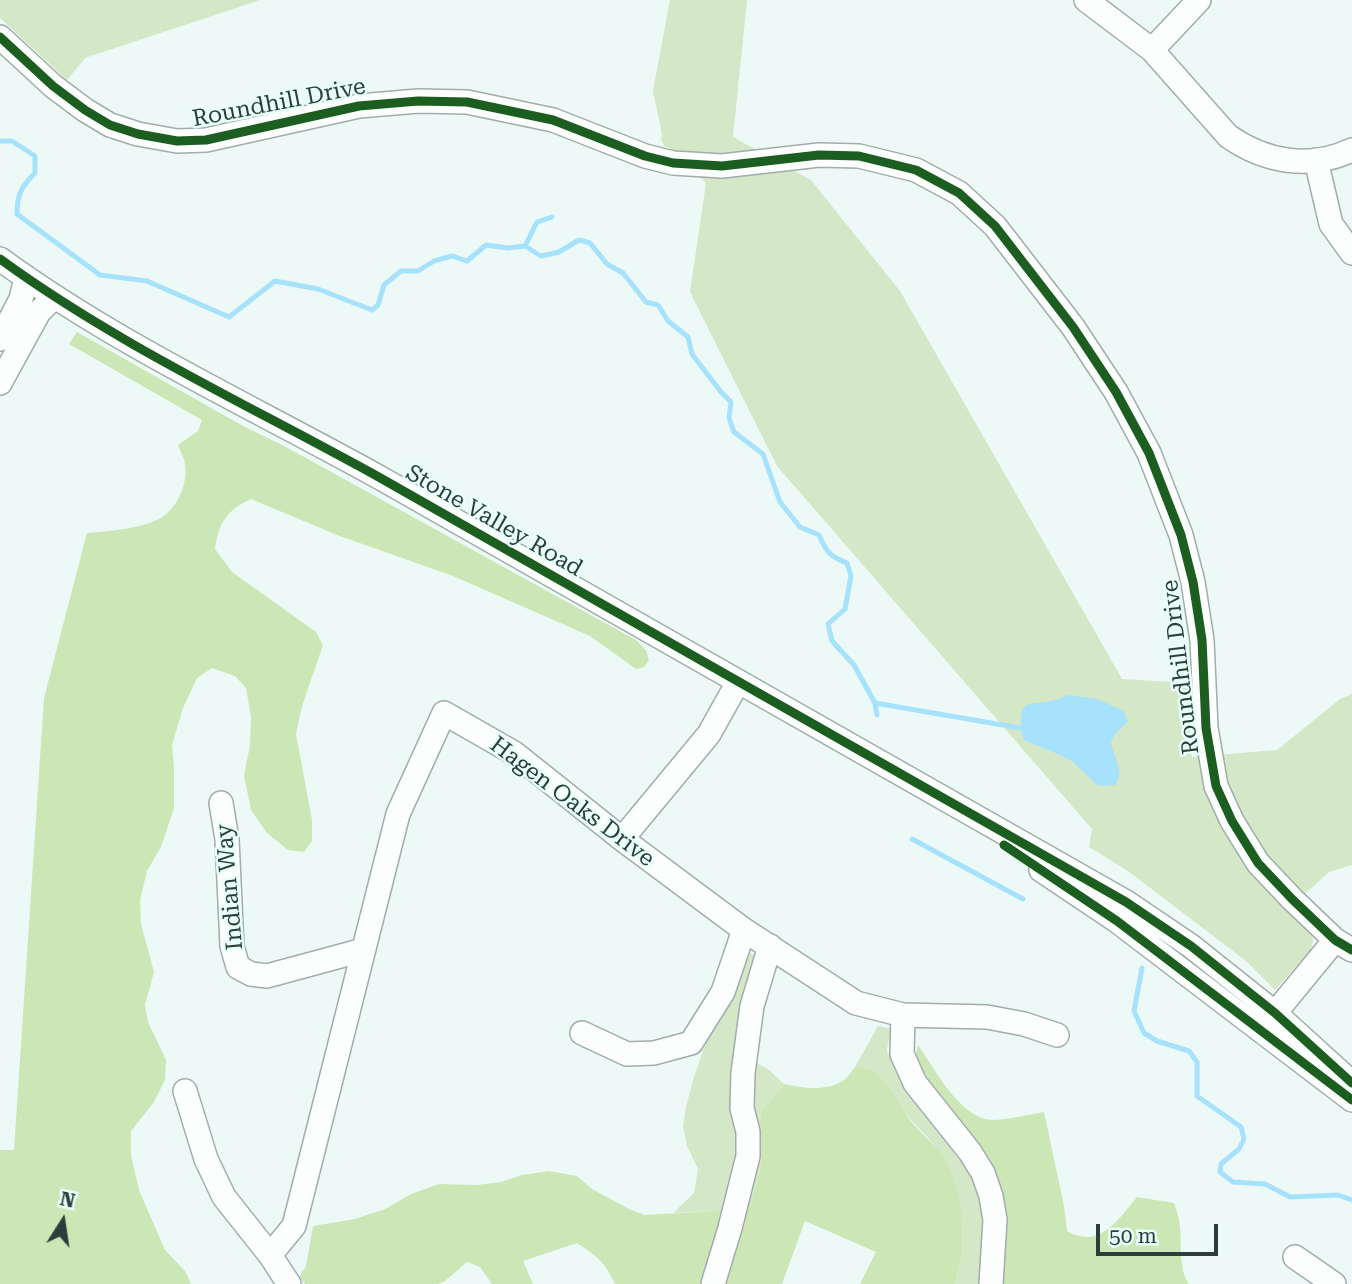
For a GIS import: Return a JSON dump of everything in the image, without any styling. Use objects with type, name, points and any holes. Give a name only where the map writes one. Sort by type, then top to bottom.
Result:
[{"type":"street","points":[[1086,0],[1152,50],[1228,136],[1243,146],[1292,162],[1336,157],[1352,150]]},
{"type":"street","points":[[1152,50],[1199,0]]},
{"type":"street","name":"Roundhill Drive","points":[[0,37],[54,86],[110,125],[138,134],[177,141],[206,140],[359,106],[418,101],[467,102],[553,120],[645,156],[673,163],[722,166],[819,155],[859,156],[916,170],[959,193],[995,226],[1073,327],[1116,392],[1149,453],[1181,535],[1193,582],[1202,640],[1206,728],[1216,786],[1232,821],[1258,863],[1292,899],[1343,945],[1268,1021]]},
{"type":"street","points":[[1316,160],[1331,224],[1352,253]]},
{"type":"street","name":"Stone Valley Road","points":[[0,259],[117,335],[354,464],[1126,902],[1191,946],[1352,1100]]},
{"type":"street","points":[[0,339],[21,299],[26,278]]},
{"type":"street","points":[[0,383],[38,312],[54,296]]},
{"type":"street","points":[[622,839],[709,734],[738,682]]},
{"type":"street","name":"Hagen Oaks Drive","points":[[270,1255],[293,1226],[398,814],[444,713],[514,752],[622,839],[744,930],[856,1003],[903,1015],[987,1017],[1024,1024],[1056,1035]]},
{"type":"street","name":"Indian Way","points":[[221,803],[227,839],[232,946],[238,967],[251,974],[267,976],[363,950]]},
{"type":"street","points":[[582,1033],[627,1054],[654,1052],[691,1043],[723,992],[744,930]]},
{"type":"street","points":[[713,1284],[748,1156],[748,1132],[742,1108],[743,1073],[752,1006],[770,946]]},
{"type":"street","points":[[903,1015],[902,1054],[915,1083],[970,1152],[983,1172],[991,1196],[995,1220],[990,1284]]},
{"type":"street","name":"Stone Valley Road","points":[[1268,1021],[1352,1083]]},
{"type":"street","points":[[185,1091],[206,1159],[224,1196],[289,1284]]},
{"type":"street","points":[[1295,1257],[1334,1284]]},
{"type":"green space","points":[[0,0],[260,0],[85,58],[67,80],[0,18]]},
{"type":"green space","points":[[670,0],[747,0],[733,137],[811,180],[900,291],[1122,679],[1190,683],[1192,757],[1277,750],[1340,699],[1352,694],[1352,865],[1329,872],[1286,911],[1312,936],[1313,941],[1311,950],[1275,990],[1246,961],[1128,871],[1089,847],[1092,829],[777,466],[690,292],[706,183],[665,147],[661,140],[653,91]]},
{"type":"green space","points":[[77,332],[243,426],[286,447],[636,640],[646,650],[649,660],[644,667],[636,669],[590,636],[453,576],[337,535],[251,499],[235,508],[225,518],[215,549],[232,572],[316,632],[323,645],[302,706],[296,734],[312,820],[312,841],[304,852],[288,850],[267,833],[251,810],[244,776],[250,745],[251,717],[246,688],[235,676],[212,668],[197,678],[183,708],[172,745],[174,808],[161,847],[147,871],[140,900],[141,924],[154,972],[145,1005],[148,1022],[166,1060],[165,1080],[154,1102],[131,1131],[131,1155],[139,1190],[165,1250],[185,1271],[191,1284],[0,1284],[0,1150],[14,1150],[44,698],[87,533],[141,526],[170,511],[185,481],[185,463],[178,445],[198,431],[202,420],[69,344]]},
{"type":"green space","points":[[744,949],[776,969],[767,986],[753,1061],[769,1070],[784,1084],[762,1109],[761,1167],[751,1205],[717,1211],[673,1213],[694,1193],[698,1169],[687,1146],[683,1126],[686,1107],[710,1030]]},
{"type":"green space","points":[[878,1026],[892,1029],[887,1051],[901,1081],[914,1102],[969,1168],[978,1188],[985,1236],[984,1284],[955,1284],[963,1238],[960,1210],[948,1169],[934,1145],[908,1117],[880,1079],[869,1070],[855,1067]]},
{"type":"green space","points":[[918,1045],[950,1092],[970,1112],[994,1120],[1044,1112],[1067,1231],[1078,1236],[1098,1234],[1115,1222],[1137,1197],[1174,1203],[1180,1228],[1183,1270],[1189,1284],[1000,1284],[1006,1228],[923,1078],[915,1057]]},
{"type":"green space","points":[[855,1067],[871,1070],[881,1079],[912,1122],[940,1152],[949,1168],[960,1204],[963,1229],[955,1284],[860,1284],[876,1252],[805,1221],[782,1284],[615,1284],[600,1260],[577,1243],[523,1261],[533,1284],[492,1284],[480,1267],[467,1262],[444,1282],[437,1284],[305,1284],[299,1277],[306,1266],[313,1226],[355,1219],[385,1209],[411,1194],[439,1184],[477,1185],[549,1171],[577,1176],[592,1189],[645,1215],[717,1211],[751,1205],[761,1167],[762,1109],[784,1084],[823,1088],[844,1080]]},
{"type":"water","points":[[1069,695],[1097,699],[1124,711],[1128,721],[1111,742],[1119,769],[1115,785],[1097,785],[1073,762],[1024,740],[1021,723],[1026,705]]},
{"type":"waterway","points":[[0,141],[12,141],[35,156],[35,173],[21,192],[17,214],[100,275],[147,281],[229,317],[275,281],[318,289],[372,310],[378,305],[384,285],[401,271],[418,271],[434,261],[452,256],[467,261],[486,245],[508,248],[525,246],[541,256],[559,252],[579,240],[590,243],[607,264],[623,273],[646,302],[658,305],[668,321],[688,337],[692,354],[731,402],[729,418],[734,432],[763,454],[780,502],[800,527],[819,535],[830,553],[847,563],[851,576],[845,609],[828,624],[832,641],[854,665],[875,703],[877,715]]},
{"type":"waterway","points":[[525,246],[537,222],[552,217]]},
{"type":"waterway","points":[[875,703],[1020,728]]},
{"type":"waterway","points":[[912,839],[1023,899]]},
{"type":"waterway","points":[[1142,968],[1134,1011],[1144,1033],[1157,1041],[1189,1051],[1197,1062],[1197,1096],[1241,1127],[1244,1139],[1239,1149],[1221,1164],[1220,1172],[1233,1182],[1265,1184],[1290,1197],[1338,1195],[1352,1200]]},
{"type":"cycle path","points":[[0,37],[53,86],[110,125],[138,134],[177,141],[206,140],[359,106],[418,101],[467,102],[553,120],[645,156],[673,163],[722,166],[819,155],[859,156],[916,170],[959,193],[995,226],[1073,327],[1116,392],[1149,453],[1181,535],[1193,582],[1202,640],[1206,728],[1216,786],[1232,821],[1258,863],[1335,940],[1352,950]]},
{"type":"cycle path","points":[[0,259],[45,291],[140,348],[384,480],[1126,902],[1191,946],[1275,1013],[1352,1083]]},
{"type":"cycle path","points":[[1004,845],[1117,921],[1352,1100]]}]
